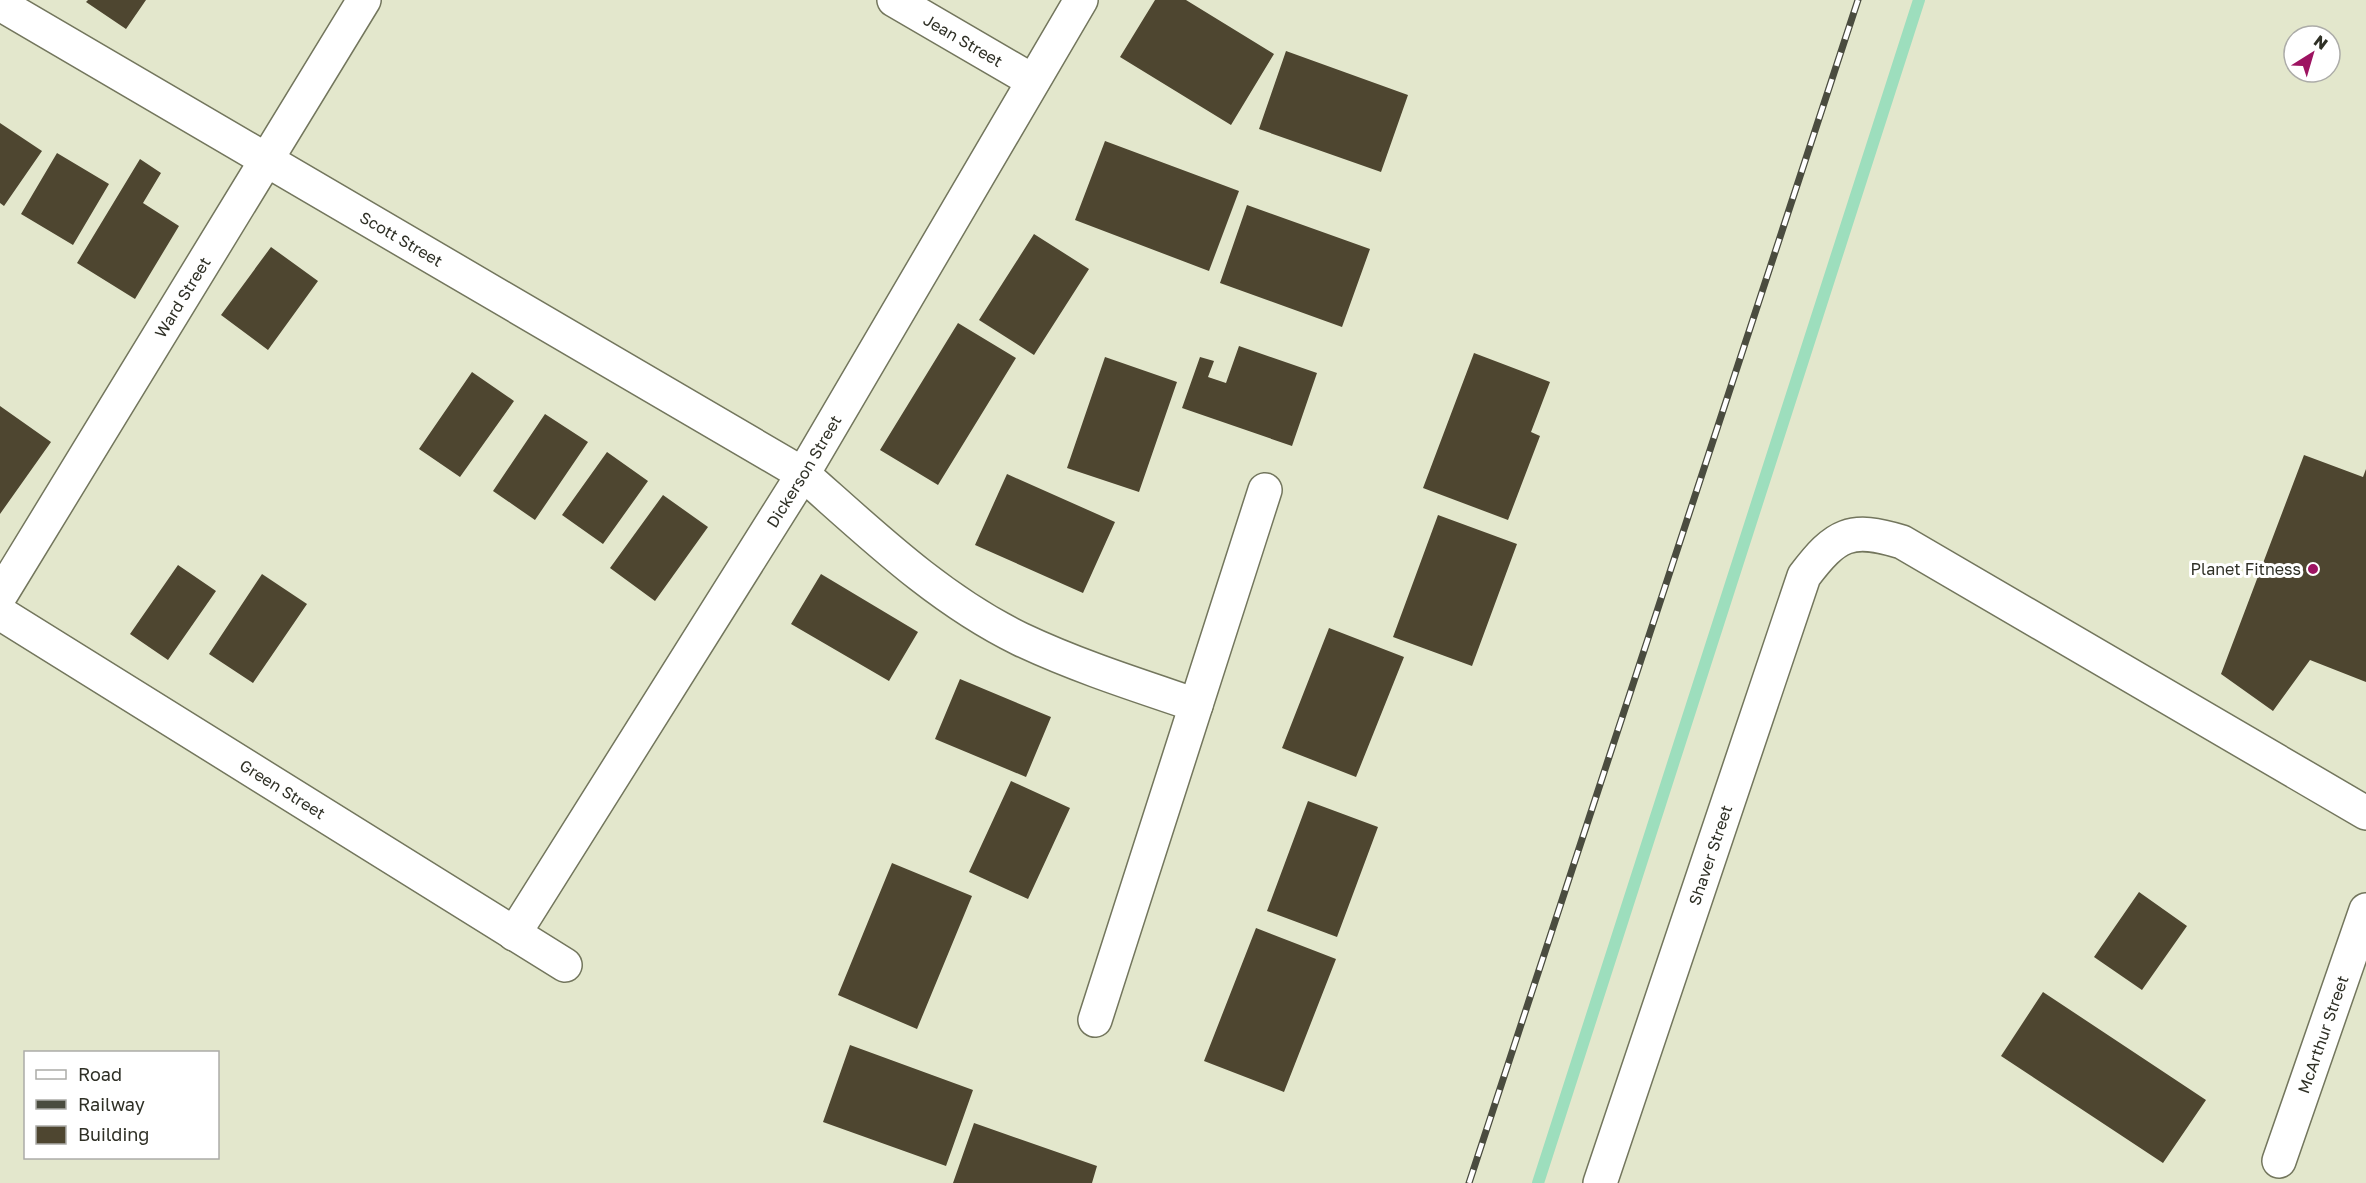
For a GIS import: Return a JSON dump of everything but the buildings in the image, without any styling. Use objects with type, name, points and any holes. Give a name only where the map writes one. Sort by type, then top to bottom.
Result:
[{"type":"street","name":"Ward Street","points":[[0,596],[364,0]]},
{"type":"street","name":"Jean Street","points":[[894,0],[1033,81]]},
{"type":"street","name":"Dickerson Street","points":[[514,934],[802,474],[1081,0]]},
{"type":"street","name":"Scott Street","points":[[0,4],[802,474],[906,565],[961,605],[1019,638],[1095,670],[1196,705]]},
{"type":"street","points":[[1095,1020],[1264,490]]},
{"type":"street","name":"Shaver Street","points":[[1600,1183],[1804,576],[1816,560],[1840,538],[1859,533],[1902,542],[2366,813]]},
{"type":"street","name":"Green Street","points":[[0,613],[565,965]]},
{"type":"street","name":"McArthur Street","points":[[2279,1161],[2366,910]]},
{"type":"waterway","points":[[1538,1183],[1919,0]]},
{"type":"railway","points":[[1469,1183],[1858,0]]},
{"type":"place","name":"Planet Fitness","points":[[2313,569]]}]
